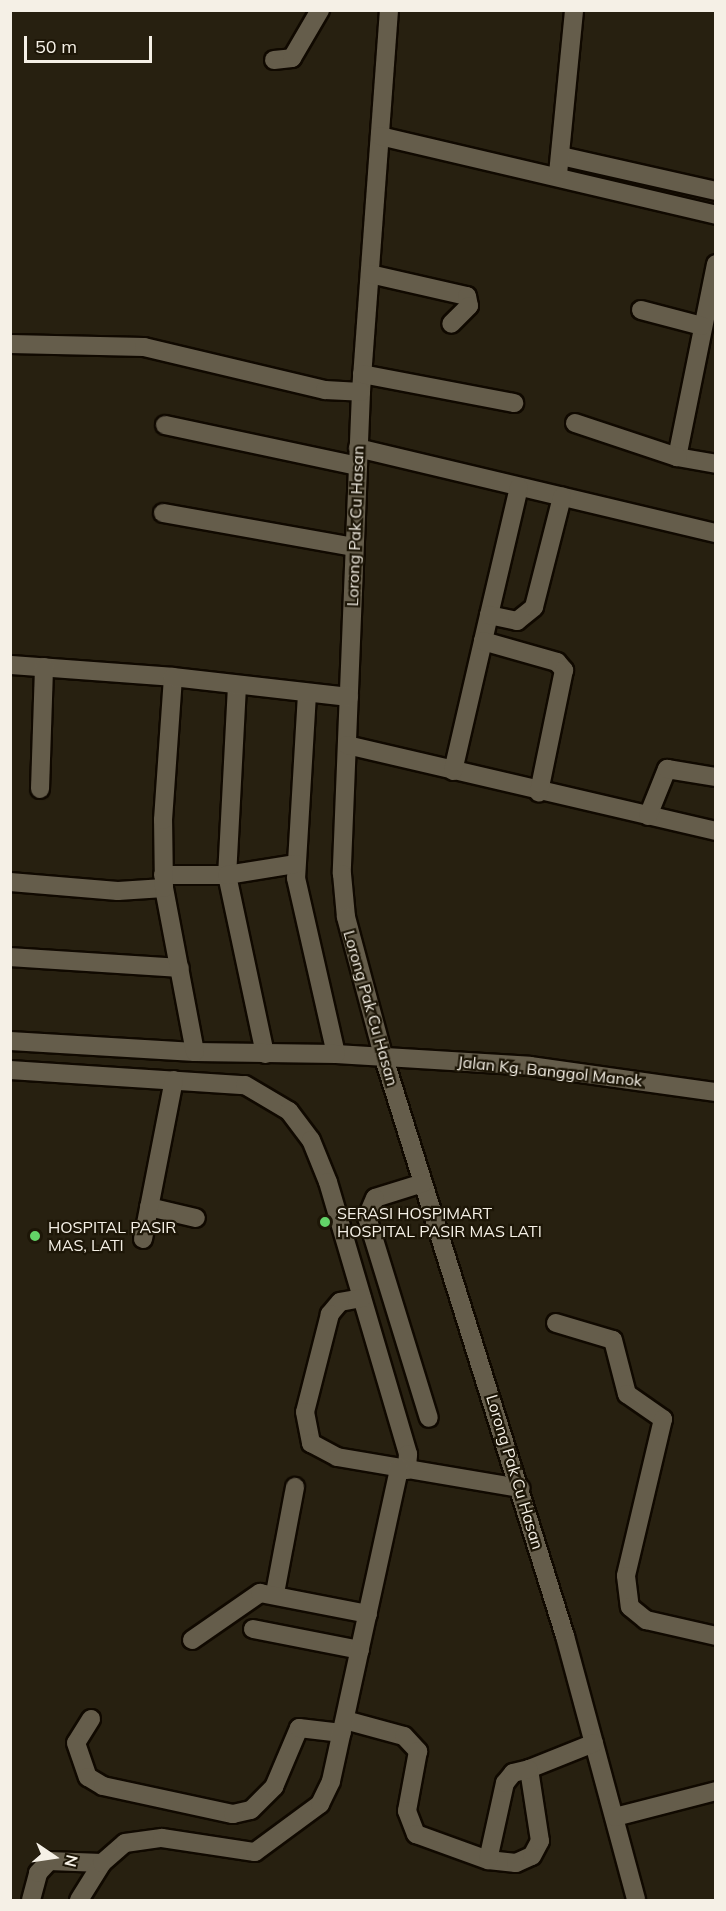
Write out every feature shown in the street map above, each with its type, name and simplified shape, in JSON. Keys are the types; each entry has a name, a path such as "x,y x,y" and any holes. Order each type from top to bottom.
{"street":[{"path":"274,60 292,58 320,10"},
{"name":"Lorong Pak Cu Hasan","path":"389,10 361,383 342,874 346,917 383,1055 520,1488 615,1817 636,1900"},
{"path":"558,174 574,10"},
{"path":"380,136 558,174 716,215"},
{"path":"561,156 697,189 716,191"},
{"path":"694,208 697,189"},
{"path":"677,456 716,264"},
{"path":"370,274 467,296 470,306 451,324"},
{"path":"641,310 702,326"},
{"path":"10,344 144,347 325,390 361,383 513,403"},
{"path":"575,423 677,456 716,464"},
{"path":"165,424 519,487 716,533"},
{"path":"453,771 519,487"},
{"path":"489,615 511,622 531,612 562,497"},
{"path":"162,513 354,546"},
{"path":"483,641 557,662 564,670 539,792"},
{"path":"10,665 173,677 307,694 350,697"},
{"path":"40,789 44,667"},
{"path":"173,677 163,881 195,1052"},
{"path":"237,686 227,874 265,1053"},
{"path":"307,694 296,864 299,899 336,1054"},
{"path":"346,745 539,792 716,831"},
{"path":"648,816 667,769 716,777"},
{"path":"10,882 118,891 163,881 296,864"},
{"path":"10,957 180,968"},
{"name":"Jalan Kg. Banggol Manok","path":"10,1041 195,1052 383,1055 530,1066 716,1092"},
{"path":"10,1070 174,1080 252,1088 275,1099 300,1124 328,1182 408,1454 368,1614 343,1727 320,1804 265,1847 229,1852 148,1838 125,1843 102,1863 79,1900"},
{"path":"143,1239 174,1080"},
{"path":"423,1183 375,1198 367,1217 429,1418"},
{"path":"149,1207 196,1218"},
{"path":"362,1298 340,1302 330,1314 305,1412 307,1434 324,1454 520,1488"},
{"path":"556,1323 613,1340 627,1394 663,1419 626,1576 630,1607 646,1620 716,1636"},
{"path":"274,1593 295,1487"},
{"path":"192,1640 251,1596 274,1593 368,1614"},
{"path":"254,1629 360,1650"},
{"path":"91,1719 76,1743 88,1777 103,1786 232,1814 251,1810 274,1787 299,1728 343,1727 404,1736 418,1750 407,1811 416,1834 488,1860 516,1863 537,1850 529,1769"},
{"path":"488,1860 505,1783 513,1773 529,1769 594,1743"},
{"path":"615,1817 716,1791"},
{"path":"33,1898 38,1873 49,1861 102,1863"}],"place":[{"name":"SERASI HOSPIMART HOSPITAL PASIR MAS LATI","path":"325,1222"},
{"name":"HOSPITAL PASIR MAS, LATI","path":"35,1236"}]}
